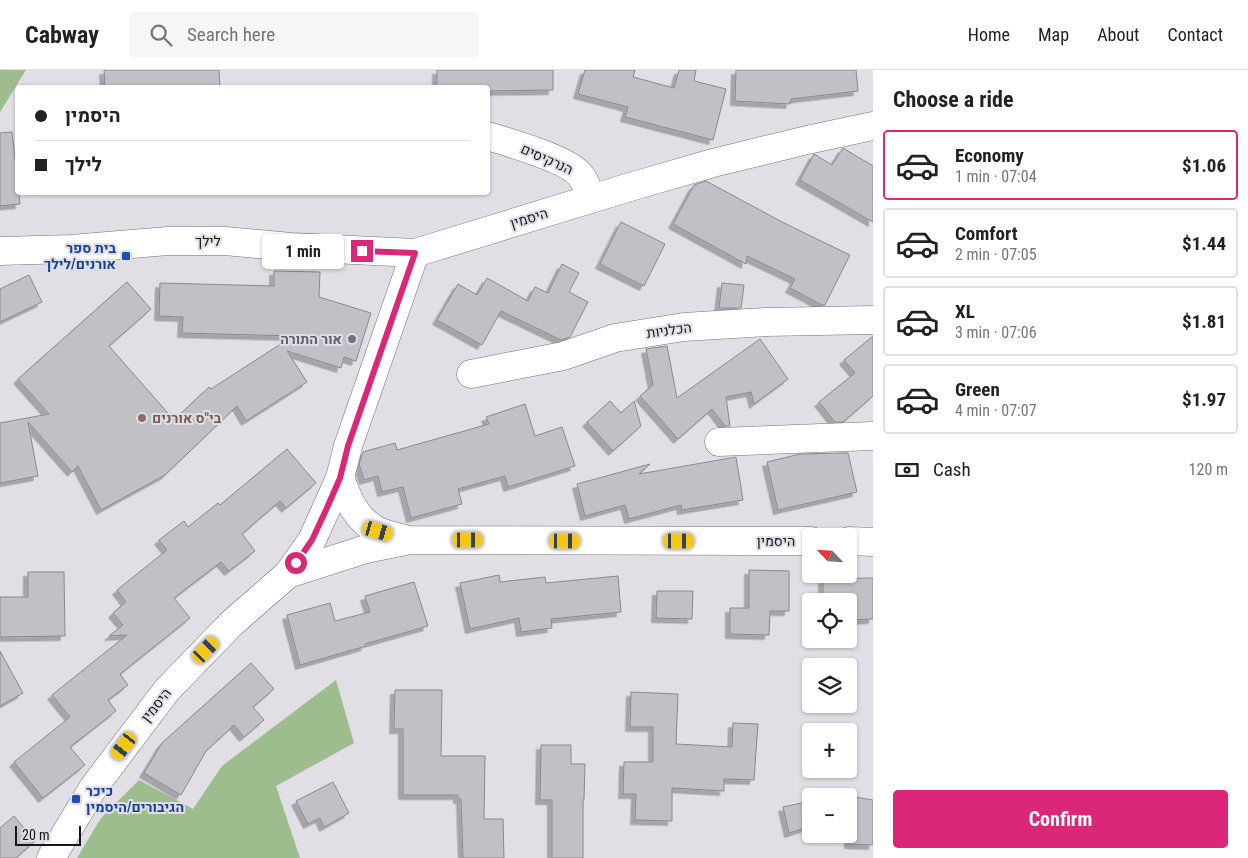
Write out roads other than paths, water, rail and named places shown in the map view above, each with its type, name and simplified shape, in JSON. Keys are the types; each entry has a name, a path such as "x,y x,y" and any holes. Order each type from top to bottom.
{"street":[{"name":"היסמין","path":"51,858 93,788 167,690 232,623 288,574 312,540 340,478 348,446 415,253 713,164 807,140 873,126"},
{"name":"הנרקיסים","path":"490,137 565,164 578,173 586,185 591,199"},
{"name":"לילך","path":"0,251 70,249 168,241 226,241 291,247 415,253"},
{"name":"הכלניות","path":"471,374 563,356 616,338 684,327 766,322 873,320"},
{"path":"719,442 873,436"},
{"name":"היסמין","path":"340,478 351,506 363,520 378,531 410,540"},
{"name":"היסמין","path":"288,574 366,549 410,540 802,541"},
{"path":"858,542 873,542"}],"place":[{"name":"בית ספר אורנים/לילך","path":"126,256"},
{"name":"אור התורה","path":"352,339"},
{"name":"בי\"ס אורנים","path":"142,418"},
{"name":"כיכר הגיבורים/היסמין","path":"76,799"}]}
